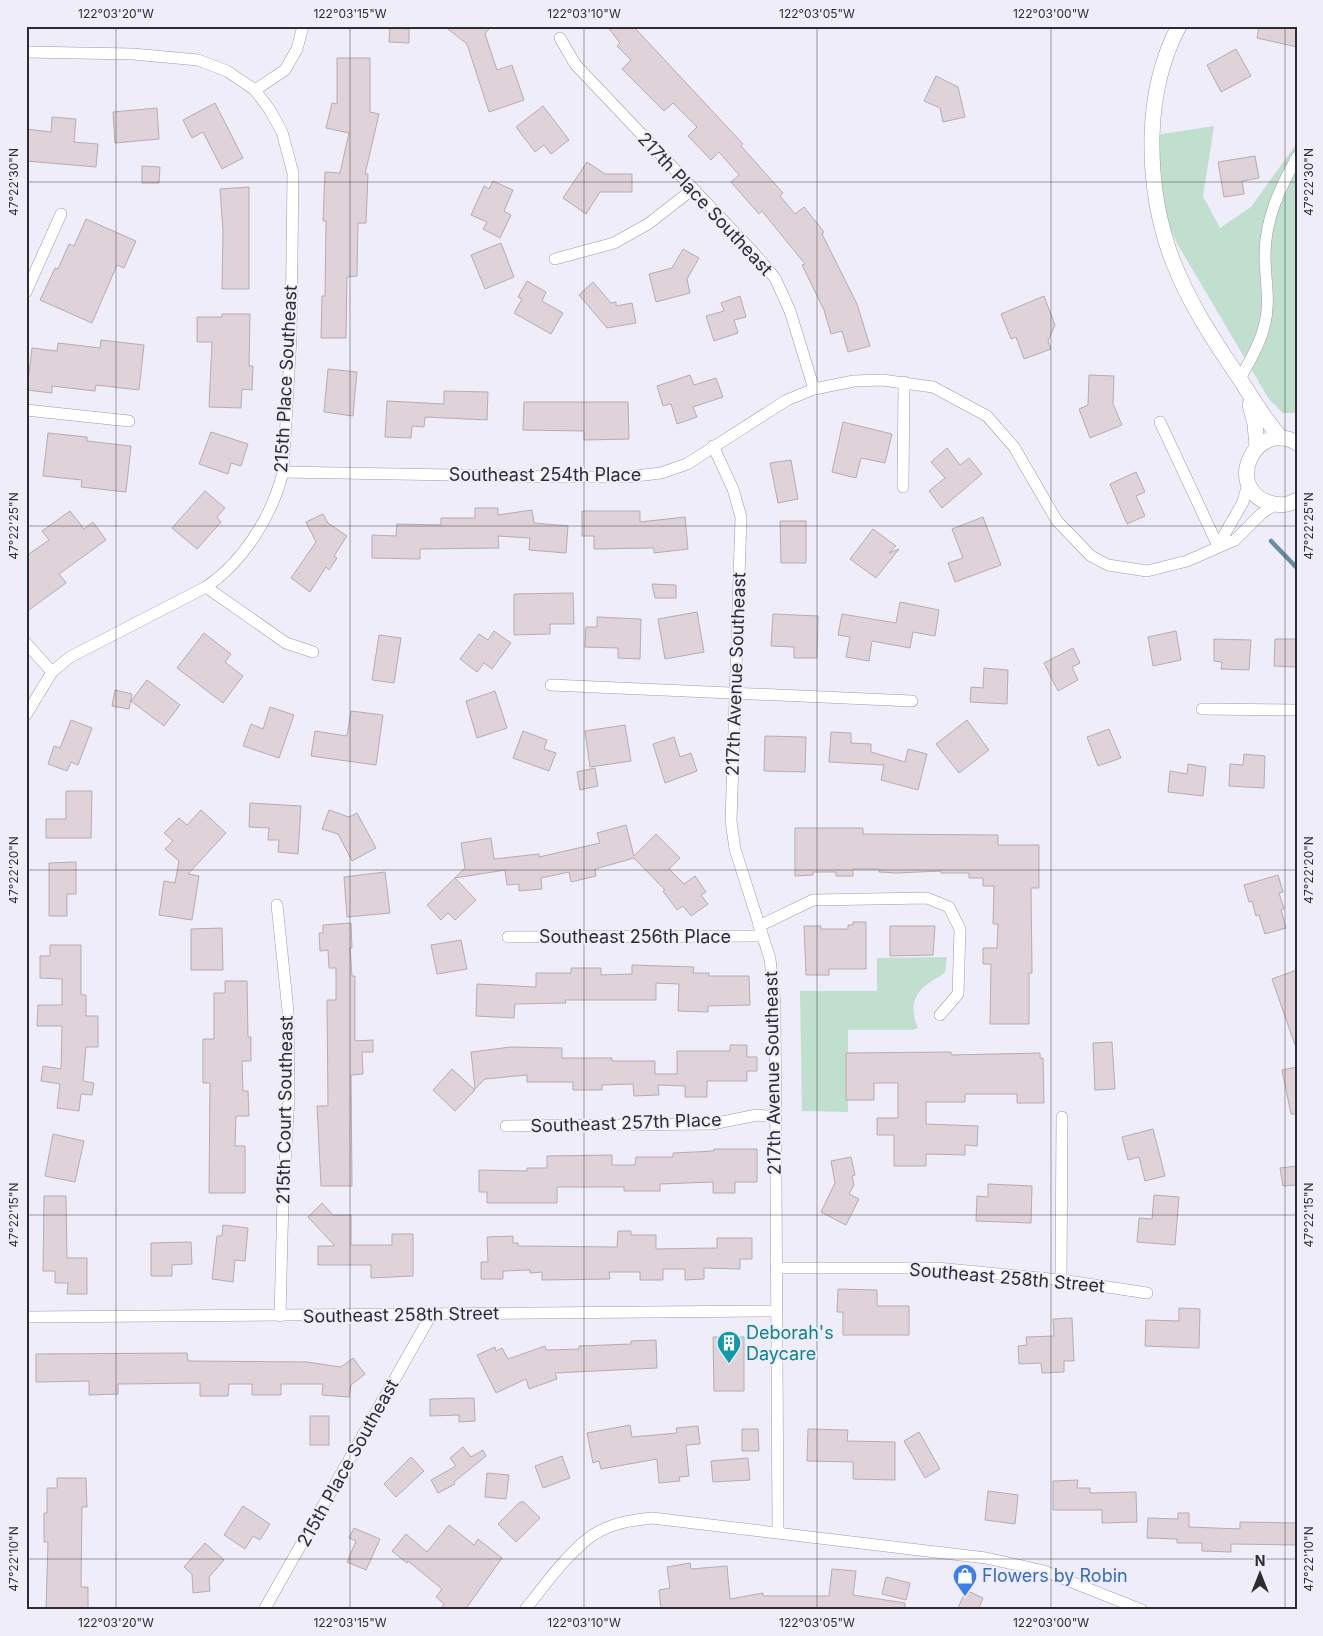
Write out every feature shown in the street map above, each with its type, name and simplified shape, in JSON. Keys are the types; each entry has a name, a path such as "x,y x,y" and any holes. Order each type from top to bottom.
{"street":[{"path":"255,90 285,70 297,49 303,26"},
{"path":"1179,26 1165,58 1153,112 1152,169 1157,213 1166,245 1189,298 1243,385 1281,438"},
{"name":"217th Place Southeast","path":"560,38 575,64 753,252 775,278 790,311 814,389"},
{"name":"215th Place Southeast","path":"26,52 190,58 227,71 255,90 270,110 282,132 293,173 291,338 283,472 278,493 268,514 240,556 223,575 206,587 87,646 52,672"},
{"path":"1257,447 1255,424 1243,385 1264,330 1269,304 1265,254 1268,225 1279,189 1297,157"},
{"path":"555,259 614,243 648,224 693,190"},
{"path":"26,292 61,214"},
{"name":"Southeast 254th Place","path":"283,472 627,477 661,473 686,464 787,400 814,389 854,381 904,382 933,387 987,416 1014,447 1057,521 1091,556 1108,565 1148,571 1187,561 1235,540 1261,514 1274,505"},
{"path":"903,486 904,382"},
{"path":"26,410 129,421"},
{"path":"1160,422 1218,546"},
{"path":"1218,546 1243,502 1248,483 1247,464 1257,447 1272,439 1281,438 1297,443"},
{"name":"217th Avenue Southeast","path":"713,446 734,489 740,517 734,693 732,830 735,849 770,959 774,1004 778,1532"},
{"path":"1248,483 1256,496 1274,505 1295,504"},
{"path":"206,587 286,643 313,652"},
{"path":"26,643 52,672 26,715"},
{"path":"551,686 912,701"},
{"path":"1202,710 1297,710"},
{"name":"Southeast 256th Place","path":"508,937 761,931 802,904 825,898 927,898 948,907 960,929 958,994 940,1015"},
{"name":"215th Court Southeast","path":"277,905 288,1010 289,1096 283,1198 280,1316"},
{"name":"Southeast 257th Place","path":"506,1126 712,1124 756,1115 776,1116"},
{"path":"1062,1117 1062,1280"},
{"name":"Southeast 258th Street","path":"776,1268 936,1268 1062,1280 1148,1293"},
{"name":"Southeast 258th Street","path":"26,1317 431,1315 776,1310"},
{"name":"215th Place Southeast","path":"264,1610 431,1315"},
{"path":"525,1610 581,1545 598,1532 627,1520 652,1518 929,1549 1012,1563 1070,1580 1142,1610"}],"green space":[{"path":"1214,126 1203,196 1220,228 1251,207 1297,143 1297,413 1283,413 1269,399 1178,245 1161,209 1150,136"},
{"path":"947,957 945,972 923,987 916,997 913,1009 918,1028 912,1030 848,1030 848,1112 802,1111 800,991 877,991 877,958"}],"building":[{"path":"444,26 491,26 485,34 497,70 512,65 524,100 489,112 467,44"},
{"path":"607,26 633,26 743,144 741,146 783,193 780,196 795,214 804,207 824,232 822,234 857,304 870,346 848,352 842,331 831,334 824,310 802,265 805,264 762,211 759,214 731,182 739,175 719,152 711,160 688,136 697,127 673,103 664,111 622,69 631,60 617,46 620,43"},
{"path":"1259,26 1297,26 1297,47 1257,38"},
{"path":"390,28 409,29 409,43 389,42"},
{"path":"1236,49 1251,76 1221,92 1207,65"},
{"path":"337,58 370,58 370,112 379,114 365,174 368,174 366,223 358,223 357,276 347,277 346,338 321,338 322,296 325,296 326,221 323,221 325,172 340,173 349,133 326,128 332,103 337,104"},
{"path":"936,76 958,87 965,117 943,122 940,108 924,101"},
{"path":"215,103 243,158 222,169 203,132 192,138 183,120"},
{"path":"543,106 569,140 551,154 544,145 535,152 516,127"},
{"path":"157,108 159,139 115,143 113,112"},
{"path":"52,117 76,119 74,142 98,144 96,167 26,161 26,129 51,132"},
{"path":"1255,156 1259,178 1242,181 1244,194 1224,197 1218,162"},
{"path":"587,162 605,174 632,174 632,192 600,192 586,214 563,198"},
{"path":"142,166 160,167 159,183 142,183"},
{"path":"493,181 513,190 504,211 511,215 500,238 483,229 487,222 471,215 484,186 489,189"},
{"path":"249,187 249,289 222,289 223,231 220,189"},
{"path":"86,219 136,241 124,268 117,265 92,323 40,300 55,268 58,269 69,244 74,246"},
{"path":"501,243 514,277 485,289 471,255"},
{"path":"683,249 699,258 687,279 690,293 656,302 649,274 672,268"},
{"path":"527,281 546,292 542,301 563,313 551,334 514,313 522,299 518,297"},
{"path":"593,282 611,303 616,302 616,306 632,303 636,323 607,328 579,295"},
{"path":"740,296 746,317 734,320 738,333 714,341 706,316 724,311 721,303"},
{"path":"1044,296 1055,325 1048,341 1051,349 1024,359 1016,337 1011,339 1001,314"},
{"path":"222,314 250,314 249,366 253,366 252,390 242,389 241,408 209,407 212,342 197,342 197,317 222,317"},
{"path":"101,340 144,345 139,390 96,385 95,391 52,386 52,393 27,390 32,348 57,351 58,343 100,348"},
{"path":"328,369 357,372 353,416 324,412"},
{"path":"690,375 694,385 716,378 723,397 693,407 697,417 677,424 671,404 663,406 657,386"},
{"path":"1089,375 1114,376 1113,404 1122,425 1090,438 1079,409 1088,405"},
{"path":"444,391 488,392 487,420 425,417 424,427 412,426 411,438 385,437 387,401 444,404"},
{"path":"524,402 628,402 629,439 584,440 584,431 523,430"},
{"path":"843,422 892,434 885,463 861,458 856,478 832,472"},
{"path":"211,432 248,444 241,466 231,463 228,474 199,464"},
{"path":"48,433 87,437 87,441 131,446 126,492 81,487 82,480 43,476"},
{"path":"947,448 960,465 969,458 982,474 942,508 929,491 945,478 931,462"},
{"path":"791,460 798,499 778,503 770,463"},
{"path":"1136,472 1145,492 1136,496 1145,516 1127,524 1110,484"},
{"path":"205,491 225,508 217,517 221,522 197,549 172,528"},
{"path":"475,508 498,508 498,515 532,510 534,523 568,526 566,553 529,550 530,538 498,536 499,548 420,549 420,559 372,558 372,535 396,536 397,524 441,525 441,518 475,518"},
{"path":"70,511 84,529 93,522 106,540 59,574 66,583 26,612 26,556 49,540 42,531"},
{"path":"582,511 640,511 640,522 685,517 688,549 654,553 654,548 594,549 594,536 582,536"},
{"path":"323,514 328,523 347,536 334,556 337,558 329,570 326,567 310,592 291,578 316,542 306,522"},
{"path":"983,517 1001,565 955,582 948,563 963,558 952,529"},
{"path":"780,521 806,521 806,563 781,563"},
{"path":"873,529 896,546 889,553 899,549 876,578 850,559"},
{"path":"652,584 676,585 676,598 655,598"},
{"path":"573,593 574,624 550,624 550,634 514,635 514,594"},
{"path":"900,602 939,610 935,636 913,632 910,648 872,641 869,661 846,657 850,637 838,635 842,614 896,623"},
{"path":"697,612 704,652 665,659 658,619"},
{"path":"773,614 818,616 817,658 794,658 794,647 771,646"},
{"path":"597,617 641,619 640,659 618,658 618,648 585,647 586,627 597,627"},
{"path":"494,631 511,643 492,669 484,663 477,672 460,659 479,634 488,640"},
{"path":"1176,631 1181,660 1153,666 1148,637"},
{"path":"204,633 231,654 225,662 243,676 223,703 177,668"},
{"path":"379,635 401,638 394,683 372,680"},
{"path":"1214,639 1251,640 1249,670 1221,669 1222,662 1214,661"},
{"path":"1275,639 1297,639 1297,667 1274,666"},
{"path":"1073,648 1080,663 1072,667 1078,680 1058,691 1044,663"},
{"path":"984,668 1008,670 1007,704 970,702 971,687 983,688"},
{"path":"147,680 180,705 164,726 131,701"},
{"path":"115,690 132,694 129,709 112,706"},
{"path":"495,691 507,728 477,738 466,701"},
{"path":"270,707 294,715 279,758 243,746 251,724 263,729"},
{"path":"351,711 383,715 376,765 311,756 315,731 347,736"},
{"path":"71,720 92,728 78,765 71,762 67,771 48,764 54,746 60,748"},
{"path":"967,720 989,750 959,773 936,744"},
{"path":"625,725 631,761 590,767 585,731"},
{"path":"1109,729 1121,758 1098,766 1087,737"},
{"path":"523,731 547,740 544,749 556,753 549,771 513,758"},
{"path":"831,732 851,733 851,743 871,744 871,752 905,762 908,749 927,754 918,790 881,780 884,765 829,762"},
{"path":"765,736 806,737 805,772 764,771"},
{"path":"674,737 680,757 691,753 697,771 665,783 653,744"},
{"path":"1244,754 1265,756 1264,788 1229,786 1230,764 1243,765"},
{"path":"1188,764 1206,767 1203,796 1168,792 1170,771 1187,774"},
{"path":"595,768 598,786 580,790 577,772"},
{"path":"66,791 92,791 91,838 46,838 46,819 66,819"},
{"path":"250,803 301,806 298,854 278,852 279,840 268,840 269,828 249,827"},
{"path":"201,810 226,833 188,874 199,876 192,920 159,915 164,881 175,883 179,861 165,849 173,841 164,833 179,818 187,825"},
{"path":"329,810 349,817 357,813 376,848 352,861 338,834 322,829"},
{"path":"626,825 634,856 656,834 680,858 669,869 684,884 695,876 706,892 701,895 708,904 691,916 683,906 677,910 663,891 665,890 634,858 595,869 596,876 571,882 569,872 541,878 542,889 519,891 519,884 507,885 505,870 455,878 476,900 455,920 448,913 441,920 427,905 465,868 461,843 491,838 494,859 539,854 539,857 600,843 597,833"},
{"path":"795,828 863,828 863,834 998,835 998,845 1039,845 1039,888 1031,888 1032,973 1029,973 1029,1024 990,1024 991,964 983,964 983,948 997,948 998,924 993,924 994,886 983,886 983,878 969,878 969,873 941,873 941,871 897,873 879,872 879,869 853,869 853,876 836,876 836,872 813,872 813,875 795,876"},
{"path":"76,862 76,894 67,894 67,916 49,916 49,863"},
{"path":"385,872 390,913 347,917 344,877"},
{"path":"1278,875 1283,892 1279,893 1284,909 1281,910 1286,928 1265,934 1259,915 1256,916 1252,901 1249,902 1244,885"},
{"path":"853,922 866,922 866,969 829,969 829,975 806,975 804,926 821,926 821,929 848,929 848,925 853,925"},
{"path":"351,923 352,976 355,976 355,1041 373,1040 373,1052 362,1052 363,1074 351,1075 352,1186 321,1186 317,1106 328,1106 327,1000 336,1000 336,968 329,968 328,950 320,951 319,933 323,933 323,925"},
{"path":"890,926 935,926 933,955 890,956"},
{"path":"222,928 223,970 191,970 191,929"},
{"path":"461,940 467,969 437,974 431,945"},
{"path":"50,945 81,945 81,995 86,995 86,1016 98,1016 98,1047 86,1047 83,1081 94,1083 92,1095 81,1094 79,1111 57,1108 60,1084 41,1081 43,1066 61,1069 62,1026 37,1026 38,1005 62,1005 62,979 40,978 40,956 50,956"},
{"path":"632,965 694,967 693,973 709,973 709,976 749,976 750,1005 708,1006 708,1012 678,1011 679,984 656,983 656,1000 565,1000 566,1003 515,1004 514,1018 476,1016 477,984 536,987 536,973 571,973 571,968 601,968 601,975 632,974"},
{"path":"1297,970 1297,1045 1295,1045 1272,979"},
{"path":"225,981 247,981 248,1037 251,1037 251,1061 242,1061 243,1091 248,1091 249,1116 236,1116 235,1146 245,1146 245,1193 209,1193 210,1083 203,1083 203,1039 214,1039 214,993 225,993"},
{"path":"1112,1042 1115,1089 1095,1090 1093,1043"},
{"path":"730,1045 747,1045 747,1057 757,1057 757,1071 747,1071 747,1081 707,1081 707,1097 685,1097 685,1086 658,1085 659,1095 634,1096 633,1084 602,1085 602,1090 573,1090 573,1082 527,1082 527,1075 485,1079 475,1089 471,1052 511,1047 562,1048 562,1058 612,1058 612,1061 655,1061 655,1074 677,1074 677,1051 730,1051"},
{"path":"951,1052 951,1055 1040,1053 1040,1058 1043,1058 1044,1103 1017,1103 1017,1094 965,1094 965,1102 926,1102 926,1124 978,1126 977,1146 965,1145 965,1155 926,1154 926,1166 894,1166 894,1135 877,1135 877,1118 898,1118 898,1083 874,1083 874,1100 846,1100 846,1053"},
{"path":"1297,1067 1297,1114 1291,1114 1282,1070"},
{"path":"452,1069 475,1090 455,1111 433,1090"},
{"path":"1153,1129 1165,1176 1145,1181 1139,1157 1128,1160 1122,1137"},
{"path":"53,1134 84,1141 75,1182 45,1176"},
{"path":"714,1149 757,1149 757,1182 735,1182 735,1193 713,1193 713,1182 660,1184 660,1191 624,1191 624,1187 557,1187 557,1203 487,1203 487,1192 479,1192 479,1170 527,1171 527,1168 547,1168 547,1156 612,1155 612,1165 635,1165 636,1157 673,1157 673,1153 714,1151"},
{"path":"851,1157 855,1175 852,1176 854,1185 849,1194 859,1199 846,1225 821,1212 835,1183 831,1161"},
{"path":"1297,1166 1297,1185 1283,1186 1280,1168"},
{"path":"988,1184 1032,1186 1031,1223 976,1221 977,1196 988,1197"},
{"path":"1154,1195 1179,1197 1175,1245 1137,1242 1139,1218 1152,1219"},
{"path":"44,1196 66,1196 67,1258 87,1258 87,1294 67,1294 68,1283 55,1283 55,1271 43,1271"},
{"path":"322,1203 333,1215 351,1215 351,1245 392,1245 392,1234 413,1234 413,1276 371,1278 371,1265 318,1265 318,1246 335,1246 308,1217"},
{"path":"223,1225 248,1228 245,1261 235,1260 233,1282 212,1279 217,1236 222,1236"},
{"path":"618,1231 631,1231 631,1235 656,1235 656,1249 717,1248 717,1238 752,1238 752,1259 740,1259 740,1269 704,1268 704,1279 685,1280 685,1269 663,1269 663,1280 640,1280 640,1272 609,1272 610,1279 542,1280 542,1272 530,1273 530,1270 503,1271 503,1279 481,1279 481,1262 488,1262 487,1237 513,1236 513,1243 518,1243 518,1246 617,1247"},
{"path":"191,1242 192,1264 172,1265 172,1276 151,1276 151,1243"},
{"path":"838,1289 877,1290 877,1306 909,1306 909,1335 843,1335 843,1312 837,1312"},
{"path":"1179,1308 1200,1309 1199,1348 1145,1346 1146,1320 1179,1321"},
{"path":"1072,1318 1074,1361 1064,1361 1064,1372 1042,1373 1041,1363 1019,1364 1018,1346 1027,1345 1026,1337 1054,1336 1053,1319"},
{"name":"Deborah's Daycare","path":"713,1337 744,1337 744,1391 714,1391"},
{"path":"656,1340 657,1368 555,1373 557,1379 529,1389 526,1379 496,1393 477,1355 495,1347 496,1351 502,1348 508,1359 545,1346 546,1350 579,1349 579,1346 631,1344 631,1341"},
{"path":"187,1353 188,1361 307,1362 341,1367 353,1358 365,1374 351,1385 349,1397 322,1395 323,1384 281,1384 281,1395 252,1395 252,1384 229,1384 228,1396 200,1396 200,1383 118,1384 118,1394 89,1395 89,1381 36,1382 36,1354"},
{"path":"474,1398 475,1421 459,1422 459,1415 430,1416 430,1399"},
{"path":"310,1416 329,1416 329,1445 310,1445"},
{"path":"630,1425 632,1437 677,1433 676,1428 698,1426 700,1444 686,1445 689,1476 679,1477 680,1481 659,1483 657,1459 601,1469 599,1461 593,1463 587,1433"},
{"path":"742,1429 758,1429 759,1451 742,1451"},
{"path":"808,1429 848,1430 847,1441 895,1442 895,1480 853,1479 853,1462 807,1461"},
{"path":"919,1432 940,1469 925,1478 904,1441"},
{"path":"463,1447 471,1457 483,1450 486,1456 454,1482 455,1484 438,1493 431,1480 456,1466 450,1458"},
{"path":"562,1456 570,1478 543,1488 535,1466"},
{"path":"411,1457 424,1471 396,1497 384,1484"},
{"path":"748,1458 750,1480 713,1482 711,1461"},
{"path":"487,1473 509,1475 506,1499 485,1497"},
{"path":"57,1478 86,1478 87,1507 82,1507 81,1587 88,1587 88,1610 46,1610 48,1542 44,1542 44,1513 47,1513 47,1488 57,1488"},
{"path":"1078,1480 1077,1488 1090,1488 1090,1493 1136,1492 1137,1522 1102,1523 1102,1510 1053,1510 1053,1481"},
{"path":"988,1491 1018,1495 1015,1524 985,1520"},
{"path":"520,1502 524,1502 540,1518 516,1542 498,1524"},
{"path":"243,1506 270,1524 260,1540 253,1536 245,1549 224,1535"},
{"path":"1178,1513 1189,1513 1189,1527 1240,1529 1240,1522 1297,1523 1297,1545 1231,1544 1231,1552 1202,1551 1202,1543 1177,1543 1177,1539 1147,1538 1148,1518 1178,1519"},
{"path":"449,1525 474,1545 478,1539 502,1558 465,1610 439,1610 444,1604 436,1597 442,1589 408,1561 407,1563 392,1551 406,1534 427,1552"},
{"path":"354,1528 380,1539 366,1570 347,1562 356,1541 349,1538"},
{"path":"205,1543 224,1560 209,1577 210,1591 193,1593 192,1574 184,1567"},
{"path":"690,1563 691,1569 727,1566 730,1599 763,1593 763,1596 829,1596 832,1569 856,1571 853,1595 905,1603 905,1610 661,1610 659,1590 670,1588 667,1567"},
{"path":"886,1577 910,1583 906,1600 882,1594"},
{"path":"966,1590 983,1598 978,1610 957,1610"}],"waterway":[{"path":"1271,541 1297,568"}],"place":[{"name":"Deborah's Daycare","path":"729,1364"},
{"name":"Flowers by Robin","path":"965,1597"}]}
